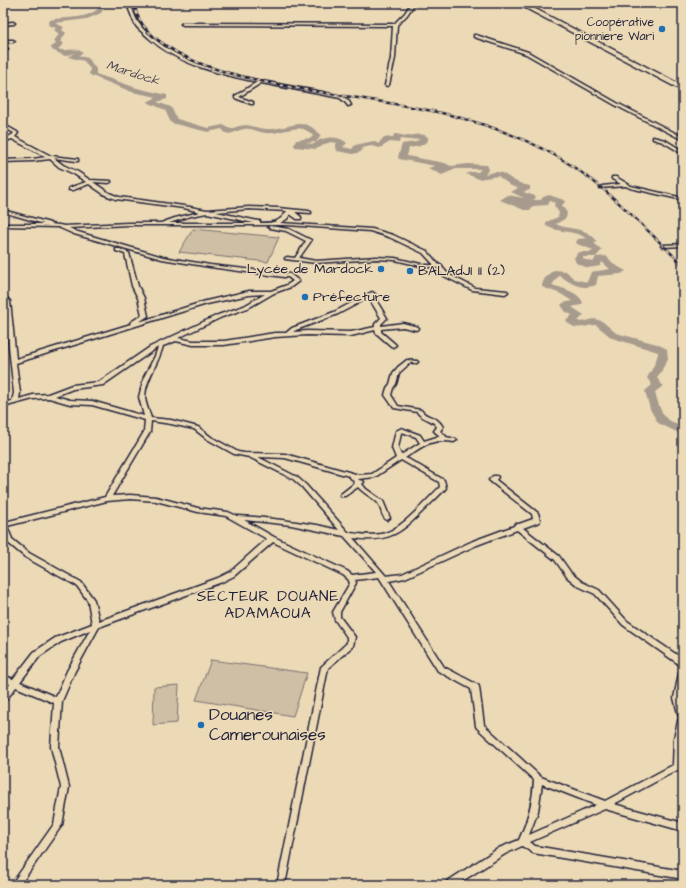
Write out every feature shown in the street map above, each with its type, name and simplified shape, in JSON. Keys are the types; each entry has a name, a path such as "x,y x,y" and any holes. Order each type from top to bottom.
{"highway":[{"path":"519,3 683,89"}],"street":[{"path":"129,3 138,27 156,43 177,56 205,67 260,82 341,97 348,101 349,105"},
{"path":"387,85 393,58 395,25 406,14 413,3"},
{"path":"3,24 13,23"},
{"path":"183,24 395,25"},
{"path":"475,36 528,54 622,107 683,139"},
{"path":"3,41 13,41"},
{"path":"252,103 236,97 260,82"},
{"path":"3,125 16,132 12,138 3,141"},
{"path":"12,138 50,157 107,194 118,198 209,211 287,230 310,240 296,259"},
{"path":"654,138 664,141 683,153"},
{"path":"676,149 683,147"},
{"path":"3,161 33,160 50,157 76,160"},
{"path":"614,178 622,181 626,185"},
{"path":"71,189 98,181 109,182"},
{"path":"602,187 626,185 683,199"},
{"path":"160,224 184,216 228,209 309,212"},
{"path":"3,218 3,211 59,226 73,228 121,224 272,224 333,227 378,232 425,252 440,266 446,275 474,289 505,292"},
{"path":"290,211 299,218"},
{"path":"272,224 285,218 290,211"},
{"path":"3,226 59,226 127,253 135,286 141,298 145,316 115,331"},
{"path":"3,405 49,396 72,387 101,384 152,348 220,316 246,307 272,292 289,286 296,281 290,276 222,268 162,258 76,234"},
{"path":"663,246 683,245"},
{"path":"287,258 316,262 376,258 440,266"},
{"path":"13,362 206,303 249,293 272,292"},
{"path":"288,334 294,329 336,313 372,294 373,300 384,318 378,324 380,335 393,345"},
{"path":"3,297 7,301 17,393 15,402"},
{"path":"107,499 113,485 123,474 148,426 148,419 142,397 147,377 158,356 161,345 175,339 193,343 224,343 288,334 351,334 378,328 403,325 416,328"},
{"path":"415,362 410,361 396,372 388,395 396,407 419,411 422,416 433,418 439,423 440,427 437,431 443,436 442,438"},
{"path":"49,396 70,402 102,405 148,419 171,422 196,428 209,438 236,453 251,456 285,456 352,476 368,478"},
{"path":"399,458 395,448 398,432 407,431 421,438 423,442"},
{"path":"343,495 354,488 358,483 383,470 423,442 442,438 454,440"},
{"path":"251,456 295,478 304,486 383,576 441,669 475,687 480,726 538,779 605,805 683,828"},
{"path":"238,518 254,518 380,538 409,521 443,488 442,481 406,460 399,458"},
{"path":"352,476 358,483 381,502 387,518"},
{"path":"15,885 58,825 65,787 55,747 58,701 71,670 96,624 91,600 79,584 6,542 3,525 107,499 130,497 156,500 198,510 228,514 238,518 272,539 345,573 352,578 403,576 433,561 517,526 533,523 536,520 537,517 535,513 492,480 495,477"},
{"path":"517,526 557,558 569,575 580,584 597,592 606,604 625,623 683,663"},
{"path":"3,698 37,654 58,640 96,624 220,580 232,574 272,539"},
{"path":"281,885 325,667 350,644 351,637 337,618 336,612 353,583 352,578"},
{"path":"449,885 502,851 605,805 680,764 678,738 683,717 678,698 683,673"},
{"path":"3,678 58,701"},
{"path":"522,842 532,821 537,802 538,779"},
{"path":"522,842 533,849 683,875"}],"shaded area":[{"path":"193,229 279,237 268,262 179,252"},
{"path":"211,660 307,673 293,716 196,700"},
{"path":"179,685 177,723 153,725 154,687"}],"waterway":[{"name":"Mardock","path":"77,3 80,5 93,3"},
{"name":"Mardock","path":"115,3 104,5 99,12 85,18 52,21 51,25 61,27 57,30 63,33 57,41 61,44 54,47 55,50 65,54 76,51 80,53 71,57 86,59 93,69 92,74 135,90 164,97 151,102 168,109 174,121 208,130 223,127 230,132 245,127 266,131 273,131 294,126 306,127 312,130 317,136 313,140 299,142 298,145 316,147 322,141 336,140 343,143 339,146 340,149 353,152 358,150 358,147 374,143 375,146 380,146 386,142 387,139 396,141 397,136 409,138 416,136 423,137 425,139 417,144 405,146 406,149 402,157 447,166 442,168 432,168 442,173 456,167 484,167 485,169 480,174 470,174 479,177 498,174 514,184 527,188 515,192 532,198 523,201 508,198 504,200 513,201 527,208 530,203 545,203 546,199 549,198 561,202 558,205 563,213 562,218 549,224 560,229 578,231 589,236 593,241 580,242 594,246 598,250 593,255 581,254 578,258 579,261 588,265 597,264 599,259 603,258 609,262 612,267 621,271 594,274 593,283 588,285 571,281 563,273 557,272 551,277 551,280 547,283 547,287 564,292 578,301 578,303 566,305 569,310 579,315 571,321 581,326 596,322 601,324 613,335 654,346 663,351 663,359 656,368 656,373 652,378 658,386 650,391 655,409 662,421 683,432"}],"railway":[{"path":"135,3 138,15 144,27 154,37 194,61 219,70 247,78 305,90 450,115 522,139 565,161 601,187 683,265"}],"place":[{"name":"Coopérative pionniere Wari","path":"662,29"},
{"name":"Lycée de Mardock","path":"381,269"},
{"name":"BALAdJI II (2)","path":"410,271"},
{"name":"Préfecture","path":"305,297"},
{"name":"Douanes Camerounaises","path":"201,725"}],"district":[{"name":"SECTEUR DOUANE ADAMAOUA","path":"268,604"}]}
